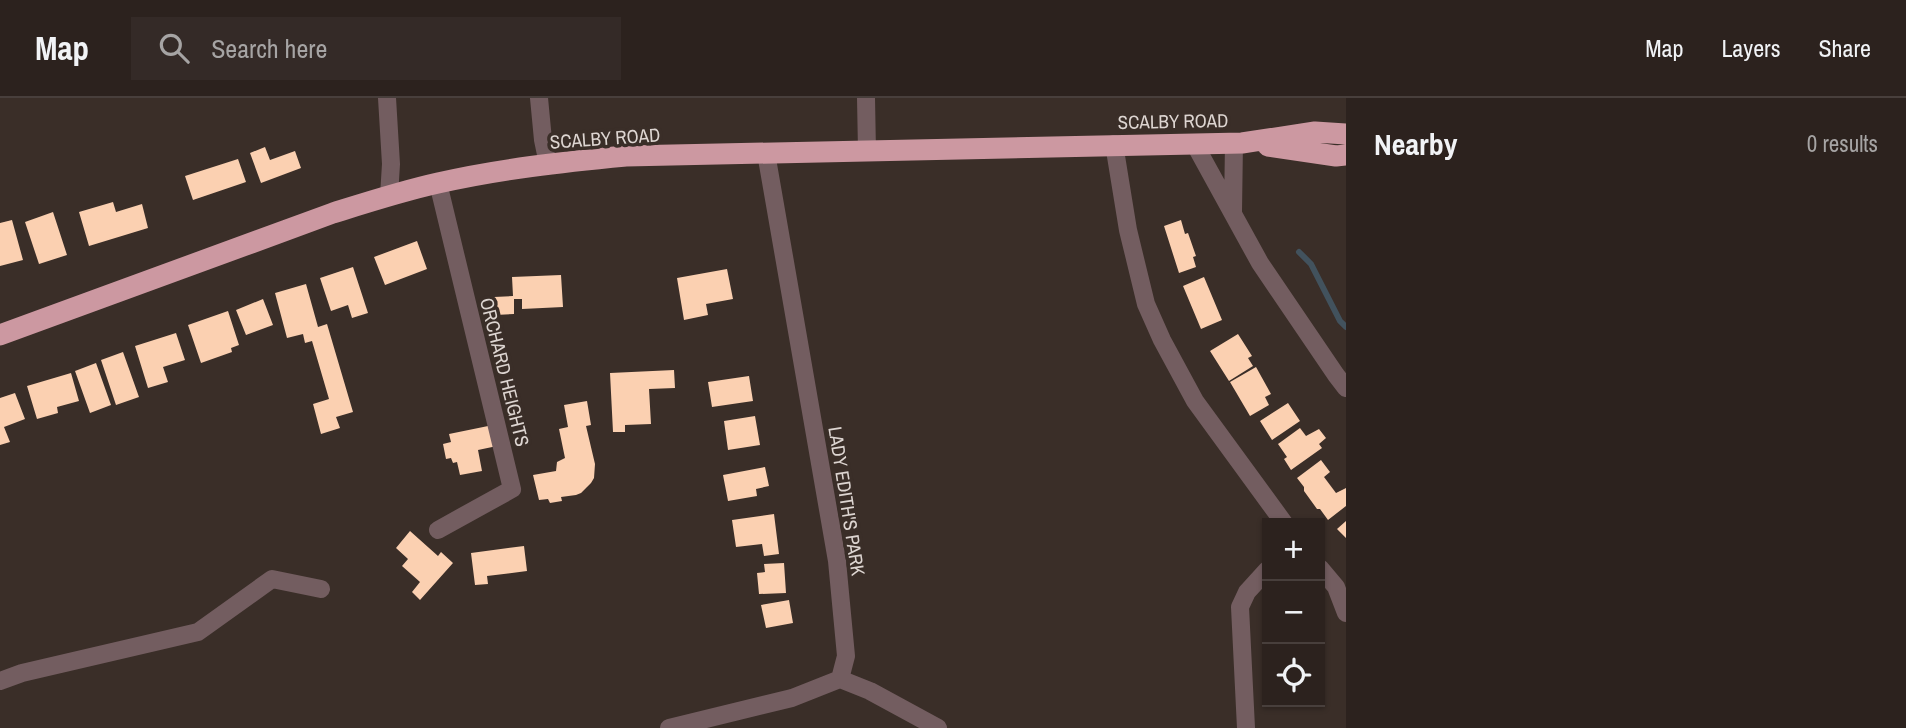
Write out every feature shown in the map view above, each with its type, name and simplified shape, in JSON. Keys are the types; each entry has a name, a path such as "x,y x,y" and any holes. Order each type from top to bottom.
{"highway":[{"name":"SCALBY ROAD","path":"0,335 333,213 438,183 499,171 626,156 1238,143 1315,132 1346,134"},
{"name":"SCALBY ROAD","path":"1238,143 1346,155"}],"street":[{"path":"387,98 391,164 389,196"},
{"path":"539,98 548,164"},
{"path":"866,98 866,151"},
{"path":"1233,215 1238,143"},
{"path":"1114,144 1128,230 1146,304 1162,340 1195,401 1280,518"},
{"path":"1194,144 1261,263 1346,388"},
{"name":"LADY EDITH'S PARK","path":"766,153 837,561 846,656 840,679"},
{"name":"ORCHARD HEIGHTS","path":"438,183 512,489 438,530"},
{"path":"1325,574 1336,587 1346,613"},
{"path":"1246,728 1240,607 1247,592 1262,576"},
{"path":"0,681 22,673 198,632 272,579 321,589"},
{"path":"669,728 792,698 840,679 870,691 938,728"}],"building":[{"path":"265,147 270,160 295,151 301,168 261,183 250,153"},
{"path":"238,159 246,182 193,200 185,176"},
{"path":"113,202 116,212 142,204 148,228 89,246 79,212"},
{"path":"53,212 67,255 39,264 25,222"},
{"path":"12,220 23,260 0,266 0,223"},
{"path":"1181,220 1196,256 1193,257 1196,267 1179,273 1164,226"},
{"path":"417,241 427,269 385,285 374,257"},
{"path":"353,267 368,313 352,318 348,305 331,311 320,278"},
{"path":"727,269 733,299 706,304 708,315 684,320 677,278"},
{"path":"561,275 563,307 522,309 522,299 514,299 514,314 495,315 494,297 513,296 512,277"},
{"path":"1204,277 1222,320 1201,329 1183,286"},
{"path":"306,284 318,327 327,324 353,412 336,417 340,428 321,434 313,404 329,399 312,341 305,343 303,334 287,338 275,293"},
{"path":"263,299 273,325 246,335 236,310"},
{"path":"228,311 239,345 231,348 232,352 201,363 188,325"},
{"path":"176,333 185,360 163,367 168,382 148,388 135,346"},
{"path":"1238,334 1252,356 1248,358 1253,366 1229,381 1210,351"},
{"path":"123,352 139,397 116,405 101,360"},
{"path":"96,363 111,405 90,413 75,371"},
{"path":"1256,367 1271,394 1265,397 1269,405 1250,416 1230,382"},
{"path":"674,370 675,388 649,389 651,424 625,425 625,432 613,432 610,373"},
{"path":"71,373 79,401 57,407 58,413 37,419 27,386"},
{"path":"749,376 753,401 712,407 708,382"},
{"path":"15,393 25,419 4,427 10,442 0,445 0,398"},
{"path":"587,401 591,425 586,426 595,464 594,478 581,493 561,497 562,501 550,503 548,499 539,500 533,475 556,471 557,462 565,458 559,429 568,427 564,405"},
{"path":"1288,403 1300,421 1272,440 1260,421"},
{"path":"755,416 760,445 728,450 724,421"},
{"path":"493,425 497,446 478,450 482,471 460,475 457,462 453,463 451,458 446,459 443,444 451,442 449,434"},
{"path":"1300,428 1306,436 1319,429 1326,438 1319,444 1322,448 1291,470 1284,459 1287,457 1278,444"},
{"path":"1321,460 1330,472 1324,477 1336,493 1346,488 1346,506 1328,520 1320,509 1317,509 1297,478"},
{"path":"765,467 769,486 756,489 757,496 728,501 723,475"},
{"path":"774,514 779,554 764,556 762,544 736,547 732,520"},
{"path":"1346,521 1346,538 1337,529"},
{"path":"410,531 438,556 441,552 453,563 420,600 412,592 420,582 402,566 408,559 396,548"},
{"path":"524,546 527,571 487,576 488,584 475,585 471,553"},
{"path":"784,563 786,593 759,594 757,573 765,572 764,564"},
{"path":"789,600 793,623 766,628 761,605"}],"waterway":[{"path":"1299,252 1311,264 1340,321 1346,327"}]}
